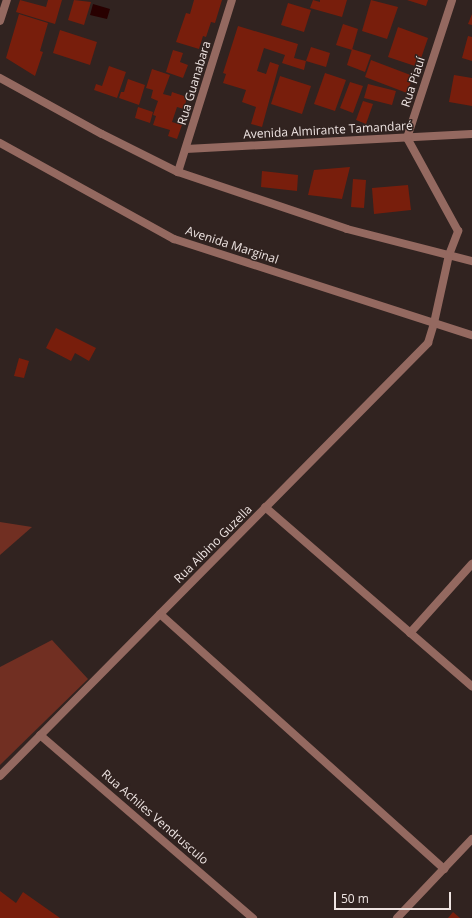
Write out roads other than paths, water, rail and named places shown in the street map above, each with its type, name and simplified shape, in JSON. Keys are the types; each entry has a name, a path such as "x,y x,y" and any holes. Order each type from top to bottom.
{"street":[{"path":"0,21 7,0"},
{"name":"Rua Guanabara","path":"178,172 232,0"},
{"name":"Rua Piauí","path":"407,138 452,0"},
{"path":"0,78 102,134 178,172 347,229 472,260"},
{"name":"Avenida Almirante Tamandaré","path":"186,149 472,134"},
{"path":"407,138 458,231 450,255"},
{"name":"Avenida Marginal","path":"0,143 174,239 472,335"},
{"name":"Rua Albino Guzella","path":"0,776 428,343 450,255"},
{"path":"265,507 472,686"},
{"path":"410,633 472,564"},
{"path":"160,614 444,869"},
{"name":"Rua Achiles Vendrusculo","path":"40,735 253,918"},
{"path":"397,918 472,838"}]}
